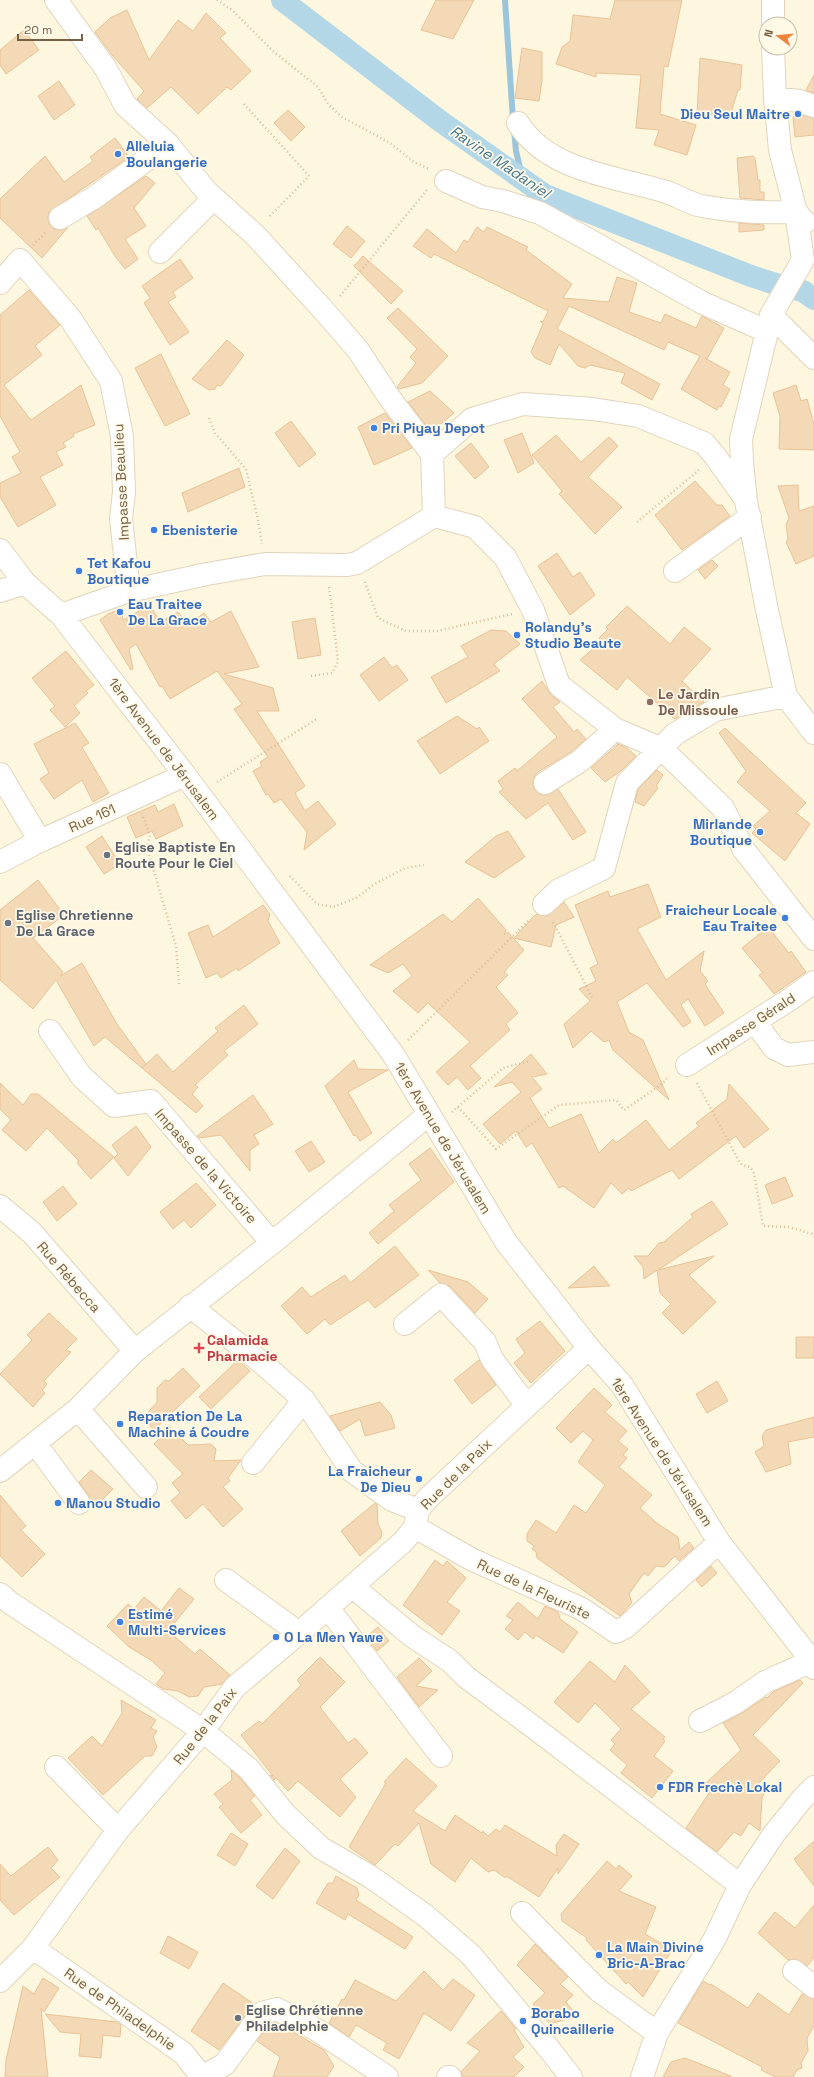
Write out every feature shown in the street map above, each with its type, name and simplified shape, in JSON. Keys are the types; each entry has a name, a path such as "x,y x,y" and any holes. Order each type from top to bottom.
{"street":[{"path":"56,0 106,69 125,105 168,144 214,198 255,235 358,350 388,396 432,454 434,516"},
{"path":"773,0 773,16"},
{"path":"773,56 775,98 780,150 796,212 803,260 769,323 741,439 748,509 767,610 786,696 814,733"},
{"path":"775,98 799,101 814,106"},
{"path":"518,123 527,137 549,154 580,168 664,191 701,206 745,211 796,212 814,232"},
{"path":"60,218 95,197 168,144"},
{"path":"443,178 482,197 503,201 540,213 704,303 769,323 814,358"},
{"path":"160,252 214,198"},
{"path":"0,283 20,260"},
{"name":"Impasse Beaulieu","path":"20,260 70,318 111,381 122,436 124,492 121,520 129,591"},
{"path":"432,454 472,419 523,404 593,409 638,416 710,449 748,509"},
{"path":"676,571 748,509"},
{"path":"61,615 129,591 264,564 346,565 358,563 434,516 475,527 506,557 533,610 559,685 615,729 662,749 723,808 744,850 814,939"},
{"name":"1ère Avenue de Jérusalem","path":"0,550 25,583 61,615 192,784 393,1054 506,1242 589,1348 622,1385 719,1542 813,1665"},
{"path":"0,591 25,583"},
{"path":"544,904 559,890 604,868 626,783 662,749 675,734 715,710 786,696"},
{"path":"545,783 580,761 615,729"},
{"path":"0,774 40,841"},
{"name":"Rue 161","path":"0,862 40,841 136,798 192,784"},
{"name":"Impasse Gérald","path":"687,1066 814,982"},
{"path":"755,1022 774,1048 788,1055 814,1052"},
{"name":"Impasse de la Victoire","path":"50,1031 82,1077 114,1106 151,1101 272,1243"},
{"path":"0,1471 78,1409 135,1351 190,1306 432,1120"},
{"name":"Rue Rébecca","path":"0,1206 32,1233 135,1351"},
{"path":"405,1324 441,1295 484,1342 492,1359 527,1406"},
{"path":"190,1306 261,1362 304,1400 352,1471 416,1519"},
{"name":"Rue de la Paix","path":"0,1981 33,1948 118,1830 203,1731 235,1687 404,1542 428,1498 589,1348"},
{"path":"253,1463 304,1400"},
{"path":"78,1409 146,1487"},
{"path":"34,1443 79,1503"},
{"name":"Rue de la Fleuriste","path":"416,1519 471,1559 582,1609 616,1632 626,1627 719,1542"},
{"path":"226,1580 299,1633"},
{"path":"353,1587 412,1636 450,1660 466,1677 740,1885"},
{"path":"0,1594 8,1602 203,1731 249,1770 285,1814 321,1848 370,1877 426,1916 471,1955 571,2077"},
{"path":"328,1608 441,1756"},
{"path":"700,1721 735,1702 764,1682 813,1665"},
{"path":"56,1767 118,1830"},
{"path":"642,2077 657,2032 714,1940 740,1885 774,1834 802,1799 814,1787"},
{"path":"522,1913 598,1990 657,2032"},
{"name":"Rue de Philadelphie","path":"33,1948 183,2053 202,2077"},
{"path":"794,1971 814,1987"},
{"path":"202,2077 225,2064 262,2013 277,2009 317,2030 387,2077"}],"path":[{"path":"217,0 232,10 274,52 318,87 328,104 342,117 390,143 414,162 443,178 326,313"},
{"path":"244,104 309,176 270,216 255,235"},
{"path":"20,260 60,218"},
{"path":"209,418 215,433 246,469 258,520 264,564"},
{"path":"637,522 710,449"},
{"path":"358,563 378,618 406,631 437,631 533,610"},
{"path":"311,676 332,673 338,661 337,641 325,564"},
{"path":"192,784 220,780 317,719"},
{"path":"136,798 150,835 147,848 176,946 179,984"},
{"path":"284,870 317,904 333,907 356,898 373,885 405,868 424,865"},
{"path":"393,1054 544,904 592,997"},
{"path":"432,1120 458,1107 503,1068 530,1061"},
{"path":"458,1107 496,1149 559,1105 616,1100 624,1110 662,1084 674,1071 687,1066 742,1166 750,1167 754,1173 763,1226 789,1227 812,1234 814,1237"}],"building":[{"path":"436,0 474,0 453,39 421,30"},
{"path":"615,0 682,0 668,67 664,66 660,114 696,125 687,155 654,145 659,130 636,128 641,75 596,73 596,77 556,64 562,47 570,41 573,15 610,19"},
{"path":"127,10 149,60 178,20 193,31 206,13 226,33 220,38 251,71 231,90 227,87 198,114 171,87 147,108 137,99 144,91 112,55 95,32 110,18"},
{"path":"24,30 39,50 6,74 0,65 0,50"},
{"path":"522,48 542,52 542,80 539,101 515,98"},
{"path":"700,58 742,65 740,90 738,90 730,116 697,114"},
{"path":"814,75 814,93 806,90"},
{"path":"59,81 75,105 54,120 38,96"},
{"path":"288,110 305,127 291,141 274,123"},
{"path":"795,113 814,118 814,135 795,137 793,118"},
{"path":"115,138 129,157 49,212 48,219 50,225 54,229 61,230 68,227 42,258 0,218 0,199 45,156 64,182 93,161 90,157"},
{"path":"753,156 755,158 758,180 760,180 760,192 764,192 764,200 740,198 737,158"},
{"path":"146,176 155,183 134,208 146,226 125,239 138,259 125,269 115,256 98,228 96,230 87,216"},
{"path":"739,223 764,225 764,230 739,232"},
{"path":"347,226 365,241 351,258 333,244"},
{"path":"477,227 484,232 487,227 528,247 526,250 572,284 563,298 609,302 617,277 637,283 629,312 661,323 665,314 696,328 702,316 724,328 707,359 705,358 730,372 723,385 730,389 721,407 719,406 717,410 681,389 700,356 668,342 664,350 569,306 557,329 660,384 652,400 621,383 625,373 590,365 585,368 578,366 559,344 550,365 535,358 531,352 543,324 540,321 543,322 548,311 434,254 431,258 413,246 427,229 456,253 464,240 468,242"},
{"path":"363,256 403,291 391,304 354,266"},
{"path":"180,259 193,278 173,292 176,297 168,302 189,332 170,345 144,303 150,298 142,286"},
{"path":"29,290 60,325 35,346 42,355 4,385 31,420 81,385 95,425 73,434 74,436 63,443 66,447 56,452 63,465 40,477 56,505 18,527 0,497 0,483 21,473 12,457 20,452 0,416 0,315"},
{"path":"398,308 448,356 422,383 399,389 397,387 416,363 410,357 417,349 387,318"},
{"path":"227,340 244,355 221,386 217,385 215,389 209,390 192,379"},
{"path":"161,354 190,414 165,426 135,368"},
{"path":"796,385 801,401 807,399 814,424 814,450 779,449 780,416 773,393"},
{"path":"430,391 454,413 431,432 408,402"},
{"path":"385,413 412,448 374,465 358,427"},
{"path":"291,421 316,454 299,467 275,433"},
{"path":"522,433 534,463 518,473 504,440"},
{"path":"556,435 581,462 609,437 618,446 588,477 622,507 595,534 559,494 562,491 532,455"},
{"path":"471,443 489,467 475,479 455,456"},
{"path":"239,468 245,487 188,512 182,493"},
{"path":"695,481 717,505 722,505 730,516 682,550 655,515"},
{"path":"798,485 799,511 814,506 814,556 796,564 786,542 788,540 786,525 789,518 778,486"},
{"path":"557,553 573,577 580,572 595,595 570,615 538,566"},
{"path":"712,560 718,566 705,579 698,570"},
{"path":"150,605 160,622 178,612 188,625 204,613 211,622 231,611 259,667 224,674 273,688 279,711 257,711 305,786 295,793 305,811 318,801 336,824 304,850 307,832 281,799 274,803 268,794 266,795 253,771 262,766 260,762 268,757 234,709 242,704 217,671 170,699 162,686 160,687 136,644 129,649 133,669 131,670 100,620 108,614 121,609 123,620"},
{"path":"627,606 670,644 684,627 711,649 682,681 704,702 675,719 627,677 617,690 580,660 602,641 599,638 608,629 606,627"},
{"path":"315,618 321,655 298,659 292,622"},
{"path":"491,630 506,631 520,644 494,664 500,671 446,703 431,677 468,657 461,646"},
{"path":"66,651 94,685 86,691 88,693 74,706 80,713 65,727 50,710 55,706 32,678"},
{"path":"384,657 392,668 397,665 408,680 379,701 360,675"},
{"path":"542,681 551,695 560,702 553,707 574,732 577,729 586,739 572,751 538,772 534,777 533,783 534,789 540,794 546,795 558,789 586,832 573,840 548,803 526,819 499,792 503,789 498,781 515,768 517,771 557,737 522,699"},
{"path":"457,716 477,729 479,727 489,741 440,774 417,741"},
{"path":"75,723 89,743 82,747 109,793 93,802 82,780 54,799 40,779 49,773 34,744"},
{"path":"725,728 806,803 796,813 810,824 785,861 752,833 756,829 753,826 770,811 737,782 746,771 719,733"},
{"path":"618,744 627,748 636,756 622,770 605,782 591,768"},
{"path":"657,770 663,775 656,786 658,788 644,806 635,802 638,789"},
{"path":"174,804 183,826 156,839 152,831 136,838 127,817 155,805 158,812"},
{"path":"508,831 525,857 494,878 465,862 496,836"},
{"path":"102,836 120,864 104,874 86,847"},
{"path":"38,880 64,915 33,938 63,972 60,976 82,963 117,1024 146,1064 142,1068 105,1037 94,1046 56,980 33,1009 0,980 0,910"},
{"path":"648,884 661,917 637,929 666,980 704,951 700,971 708,981 705,984 724,1013 705,1026 688,999 681,1005 691,1022 683,1027 647,983 617,1002 629,1032 643,1040 669,1100 613,1050 609,1040 604,1042 591,1031 573,1048 564,1024 590,1001 579,989 596,981 590,968 598,964 575,905 608,891 610,897"},
{"path":"478,898 506,930 504,935 508,932 524,950 504,972 508,975 496,987 518,1013 506,1024 510,1030 470,1066 481,1078 468,1090 457,1077 448,1085 436,1072 470,1042 428,1003 418,1013 393,991 412,976 403,964 388,973 370,965 443,914 452,922"},
{"path":"564,902 574,917 556,925 551,947 514,938 534,916 537,914 547,916"},
{"path":"263,905 270,914 268,921 280,943 238,971 237,968 221,978 217,973 206,978 188,933 208,925 213,937"},
{"path":"768,927 789,953 791,951 806,972 774,994 759,975 763,973 742,948"},
{"path":"244,1005 258,1024 224,1051 228,1055 195,1085 198,1087 192,1094 203,1106 196,1113 142,1068 157,1054 173,1072 218,1031 215,1028"},
{"path":"531,1054 547,1074 532,1077 542,1089 530,1098 549,1128 581,1114 599,1153 613,1139 616,1143 646,1120 669,1150 699,1126 696,1123 727,1099 729,1084 769,1129 744,1148 736,1136 679,1179 672,1170 631,1191 629,1188 622,1194 611,1183 594,1208 563,1186 559,1188 532,1143 526,1147 516,1131 500,1144 483,1124 521,1092 512,1082 494,1087"},
{"path":"354,1060 358,1069 388,1070 348,1092 372,1133 360,1141 356,1135 354,1136 325,1086"},
{"path":"0,1083 23,1105 31,1094 38,1094 114,1157 91,1179 77,1163 79,1161 47,1128 26,1151 2,1130 11,1120 0,1109"},
{"path":"253,1095 273,1124 254,1135 259,1144 250,1150 250,1171 221,1135 199,1138 197,1136"},
{"path":"136,1126 151,1147 128,1176 114,1158 118,1154 112,1145"},
{"path":"311,1141 325,1162 309,1172 295,1151"},
{"path":"430,1148 454,1182 378,1244 369,1233 394,1211 389,1205 421,1180 409,1164"},
{"path":"785,1177 793,1196 772,1204 765,1185"},
{"path":"196,1183 216,1205 191,1228 184,1220 173,1229 160,1212"},
{"path":"63,1186 77,1204 57,1221 43,1202"},
{"path":"712,1201 728,1224 658,1270 714,1256 689,1275 716,1302 683,1334 662,1313 671,1304 660,1293 657,1270 644,1279 643,1267 634,1256 648,1256 659,1243 664,1242 693,1217 691,1214"},
{"path":"395,1246 419,1275 375,1308 368,1300 330,1325 325,1319 307,1334 281,1306 302,1287 311,1297 345,1275 350,1283"},
{"path":"594,1266 610,1286 568,1288"},
{"path":"428,1270 468,1282 488,1299 475,1313 450,1286 440,1283"},
{"path":"49,1313 77,1339 66,1350 71,1352 44,1381 47,1384 42,1390 45,1393 33,1407 0,1374 32,1340 27,1335"},
{"path":"540,1321 565,1351 531,1383 514,1363 525,1353 516,1339"},
{"path":"796,1337 814,1337 814,1358 796,1358"},
{"path":"238,1360 250,1371 211,1409 199,1397"},
{"path":"479,1360 496,1385 472,1404 454,1380"},
{"path":"183,1368 200,1386 154,1430 143,1418 157,1402 157,1388 165,1380 169,1381"},
{"path":"717,1381 728,1401 707,1413 696,1394"},
{"path":"594,1388 612,1405 605,1412 627,1431 618,1441 628,1449 623,1455 627,1458 619,1467 652,1495 640,1508 658,1524 678,1537 680,1550 689,1542 694,1548 679,1561 675,1556 664,1567 656,1566 648,1576 644,1573 629,1594 632,1603 620,1616 537,1558 536,1552 532,1549 534,1546 527,1541 527,1534 536,1520 556,1533 574,1505 586,1513 605,1485 578,1462 593,1440 583,1431 571,1443 556,1428"},
{"path":"380,1402 391,1415 395,1428 365,1436 360,1419 340,1431 330,1416"},
{"path":"814,1417 814,1437 788,1442 791,1464 766,1472 755,1452 764,1446 762,1436 766,1430"},
{"path":"170,1427 188,1445 211,1444 216,1449 214,1461 241,1460 228,1478 230,1481 223,1487 243,1509 223,1527 203,1504 186,1519 171,1501 180,1493 172,1483 183,1474 154,1444"},
{"path":"91,1470 113,1489 94,1508 91,1505 89,1496 79,1482"},
{"path":"0,1495 26,1526 21,1530 45,1554 22,1577 0,1556"},
{"path":"375,1503 377,1504 378,1524 382,1532 381,1538 360,1556 341,1531"},
{"path":"435,1560 443,1566 447,1561 466,1578 447,1602 460,1611 442,1635 403,1605"},
{"path":"711,1566 717,1573 702,1587 696,1580"},
{"path":"179,1588 194,1599 168,1631 195,1654 200,1649 230,1675 222,1684 204,1687 198,1696 189,1697 178,1691 163,1689 156,1684 165,1673 154,1662 129,1647 107,1626 128,1604 134,1609 144,1597 161,1611"},
{"path":"518,1602 538,1619 545,1606 558,1612 560,1619 578,1632 563,1653 536,1635 533,1639 525,1632 518,1640 505,1629 513,1620 506,1616"},
{"path":"378,1627 389,1641 377,1651 366,1637"},
{"path":"320,1657 345,1682 320,1707 348,1743 355,1738 368,1753 340,1779 356,1797 340,1817 298,1781 288,1791 276,1778 274,1780 270,1775 273,1776 241,1735 259,1721 262,1724 301,1685 297,1680"},
{"path":"419,1658 432,1671 416,1686 438,1690 419,1707 397,1677"},
{"path":"590,1661 615,1682 625,1665 650,1692 631,1709 665,1737 663,1739 665,1741 654,1756 673,1771 652,1798 621,1773 627,1765 610,1750 615,1744 611,1740 621,1729 595,1703 578,1723 554,1702"},
{"path":"800,1680 803,1683 753,1735 780,1761 757,1785 765,1791 762,1798 760,1831 749,1823 741,1836 734,1832 717,1852 686,1828 711,1790 705,1784 741,1750 723,1723 742,1713 766,1697 767,1698 773,1692"},
{"path":"121,1700 156,1720 151,1728 157,1731 153,1737 157,1747 152,1756 145,1756 103,1795 68,1758 92,1736 102,1746 122,1713"},
{"path":"406,1758 437,1786 413,1811 445,1831 455,1815 482,1833 483,1831 488,1836 496,1829 500,1832 505,1825 557,1856 556,1845 564,1834 579,1844 558,1874 558,1868 539,1897 508,1877 504,1877 494,1870 488,1872 471,1858 455,1882 431,1864 419,1823 398,1846 395,1844 375,1865 349,1847 386,1783 384,1782"},
{"path":"231,1770 255,1796 250,1800 262,1815 241,1833 219,1807 223,1804 214,1794 232,1780"},
{"path":"231,1833 248,1844 235,1866 217,1855"},
{"path":"814,1841 814,1886 794,1859"},
{"path":"48,1847 58,1860 51,1868 60,1877 14,1915 0,1900 0,1864 11,1876"},
{"path":"285,1848 300,1861 273,1899 256,1886"},
{"path":"607,1861 616,1869 619,1865 632,1876 619,1891 656,1907 645,1934 672,1950 643,1997 628,1982 626,1984 586,1940 587,1938 562,1921 561,1914"},
{"path":"336,1876 357,1888 359,1895 356,1900 413,1937 405,1949 348,1914 345,1920 316,1903 328,1883 333,1883"},
{"path":"814,1905 814,1958 807,1966 796,1959 788,1960 758,1933 775,1912 795,1928"},
{"path":"168,1936 198,1952 189,1969 160,1953"},
{"path":"535,1944 568,1977 560,1984 573,1995 566,2002 577,2016 550,2024 533,2004 545,1993 517,1965"},
{"path":"424,1971 443,1990 453,1979 475,1995 451,2031 424,2013 399,2059 383,2050 387,2043 356,2025 349,2037 329,2023 342,1999 344,2000 355,1980 396,2001"},
{"path":"43,1978 59,1988 44,2012 41,2008 48,2077 5,2077 6,2060 23,1986 34,1994"},
{"path":"703,1981 710,1985 711,1984 748,2008 758,1993 789,2015 802,1994 814,1999 814,2026 807,2038 808,2051 801,2063 802,2068 797,2070 793,2077 775,2077 761,2070 762,2067 678,2023"},
{"path":"223,1983 254,2004 219,2050 191,2031"},
{"path":"501,2011 516,2029 514,2030 524,2047 513,2057 524,2067 514,2077 462,2077 461,2072 480,2051 467,2043"},
{"path":"45,2014 117,2022 121,2025 120,2037 103,2035 101,2058 79,2056 81,2034 60,2032"},
{"path":"276,2022 324,2050 334,2066 327,2077 273,2077 280,2057 257,2041 270,2024"},
{"path":"685,2058 731,2077 663,2077 671,2062"}],"waterway":[{"name":"Ravine Madaniel","path":"282,0 440,121 545,195 751,276 788,288 803,291 814,299"},
{"path":"505,0 513,120"},
{"path":"514,129 516,151 523,181"}],"place":[{"name":"Dieu Seul Maitre","path":"798,114"},
{"name":"Alleluia Boulangerie","path":"118,154"},
{"name":"Pri Piyay Depot","path":"374,428"},
{"name":"Ebenisterie","path":"154,530"},
{"name":"Tet Kafou Boutique","path":"79,571"},
{"name":"Eau Traitee De La Grace","path":"120,612"},
{"name":"Rolandy's Studio Beaute","path":"517,635"},
{"name":"Le Jardin De Missoule","path":"650,702"},
{"name":"Mirlande Boutique","path":"760,832"},
{"name":"Eglise Baptiste En Route Pour le Ciel","path":"107,855"},
{"name":"Fraicheur Locale Eau Traitee","path":"785,918"},
{"name":"Eglise Chretienne De La Grace","path":"8,923"},
{"name":"Calamida Pharmacie","path":"199,1348"},
{"name":"Reparation De La Machine á Coudre","path":"120,1424"},
{"name":"La Fraicheur De Dieu","path":"419,1479"},
{"name":"Manou Studio","path":"58,1503"},
{"name":"Estimé Multi-Services","path":"120,1622"},
{"name":"O La Men Yawe","path":"276,1637"},
{"name":"FDR Frechè Lokal","path":"660,1787"},
{"name":"La Main Divine Bric-A-Brac","path":"599,1955"},
{"name":"Eglise Chrétienne Philadelphie","path":"238,2018"},
{"name":"Borabo Quincaillerie","path":"523,2021"}]}
